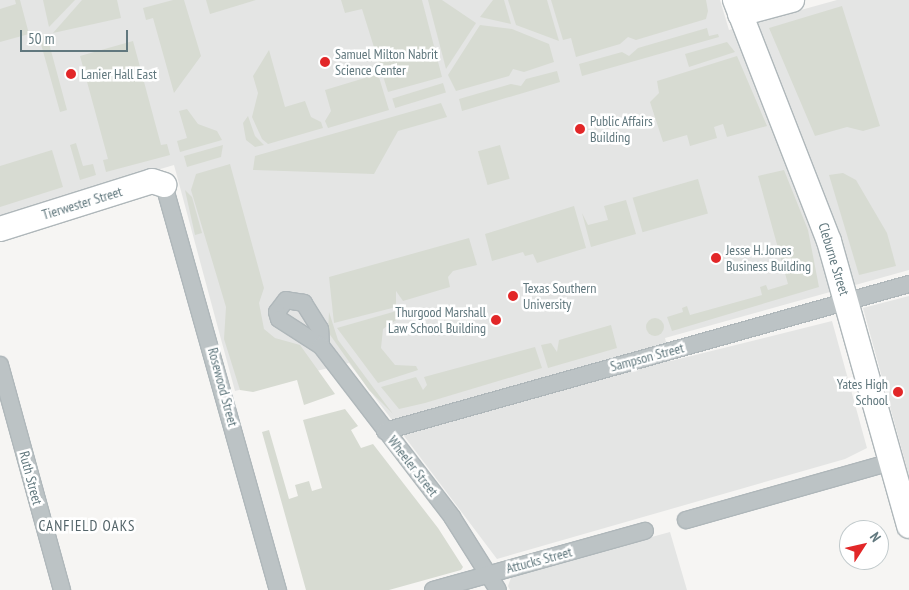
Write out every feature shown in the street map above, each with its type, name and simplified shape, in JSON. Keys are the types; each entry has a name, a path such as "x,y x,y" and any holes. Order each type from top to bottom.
{"main road":[{"path":"738,7 792,0"},
{"name":"Cleburne Street","path":"738,7 818,208 909,526"},
{"name":"Tierwester Street","path":"0,229 152,181 164,185"}],"street":[{"name":"Rosewood Street","path":"164,185 278,590"},
{"name":"Sampson Street","path":"386,431 909,284"},
{"name":"Wheeler Street","path":"321,346 386,431 490,574 498,590"},
{"name":"Ruth Street","path":"0,365 62,590"},
{"path":"686,520 890,462"},
{"name":"Attucks Street","path":"433,590 645,531"}],"shaded area":[{"name":"Texas Southern University","path":"0,0 720,0 729,30 837,0 909,0 909,270 665,338 671,361 832,321 867,448 845,459 497,559 349,363 235,391 174,165 0,216"},
{"path":"15,0 20,0 29,34 0,42 0,9 16,4"},
{"path":"43,0 75,0 49,27"},
{"path":"82,0 117,0 121,18 53,33"},
{"path":"173,0 184,0 201,56 174,93 153,18 146,20 143,8"},
{"path":"206,0 256,0 210,14"},
{"path":"341,0 422,0 442,77 388,92 362,9 345,13"},
{"path":"428,0 442,0 476,23 446,69"},
{"path":"493,0 504,0 511,24 480,17"},
{"path":"508,0 547,0 559,41 516,25"},
{"path":"551,0 706,0 708,11 706,19 636,40 628,37 620,44 576,57 571,38 563,40"},
{"path":"842,6 880,126 863,131 847,127 815,136 769,28"},
{"path":"480,25 512,29 549,44 554,62 524,72 513,69 509,76 456,91 448,75"},
{"path":"707,28 709,36 718,34 719,37 582,76 579,64 622,52 629,56 638,48"},
{"path":"47,34 67,110 60,112 39,37"},
{"path":"133,41 161,145 167,144 170,155 106,172 103,160 108,159 80,56"},
{"path":"727,42 735,52 689,67 685,54"},
{"path":"269,50 285,107 305,101 311,117 321,122 323,128 268,144 262,139 252,117 258,93 253,76"},
{"path":"737,56 767,126 727,137 723,124 714,127 717,138 690,146 687,135 663,142 650,102 659,93 657,81"},
{"path":"557,71 560,82 462,111 459,99 511,84 521,86 526,79"},
{"path":"378,74 389,110 328,128 325,121 331,111 325,90"},
{"path":"443,83 446,93 395,108 392,98"},
{"path":"441,103 447,117 398,131 374,174 253,170 255,156"},
{"path":"187,109 198,124 217,131 222,140 180,152 177,141 187,138 179,111"},
{"path":"248,116 255,136 264,145 255,147 246,140 243,123"},
{"path":"76,143 83,166 93,164 96,175 80,180 70,145"},
{"path":"223,145 221,157 187,167 184,156"},
{"path":"500,145 510,179 488,185 478,151"},
{"path":"52,150 63,187 0,207 0,166"},
{"path":"230,164 264,288 259,303 264,329 275,338 300,345 335,394 304,405 297,380 253,392 240,390 224,339 226,307 191,190 196,174"},
{"path":"784,170 808,230 819,287 672,331 667,317 683,312 682,308 687,306 690,315 762,295 760,287 766,285 768,290 788,284 758,176"},
{"path":"843,173 856,180 887,233 896,266 859,275 829,175"},
{"path":"698,179 708,214 643,232 633,198"},
{"path":"185,190 192,197 202,233 195,235"},
{"path":"626,200 636,234 591,247 582,213 588,225 608,220 604,206"},
{"path":"574,206 586,248 537,263 533,254 525,256 523,252 492,261 485,234"},
{"path":"469,238 477,265 453,271 448,277 450,287 403,301 396,291 396,307 334,323 329,277"},
{"name":"Yates High School","path":"909,296 909,476 863,308"},
{"path":"400,310 402,316 383,329 381,348 395,365 416,366 418,370 378,383 337,328"},
{"path":"329,312 338,340 393,414 369,390 328,332"},
{"path":"655,318 661,321 664,327 661,333 655,336 649,333 646,327 649,321"},
{"path":"611,325 617,348 548,368 541,345 551,343 557,352 559,340"},
{"path":"535,347 542,368 425,403 399,409 381,387 416,377 423,390 427,385 424,377"},
{"path":"345,409 358,426 351,430 361,448 373,444 438,528 463,567 461,570 389,590 306,590 262,432 269,430 289,499 298,496 295,485 309,481 312,491 322,488 303,420"},
{"path":"670,532 687,590 510,590 508,586 512,575"}],"place":[{"name":"Samuel Milton Nabrit Science Center","path":"325,62"},
{"name":"Lanier Hall East","path":"71,74"},
{"name":"Public Affairs Building","path":"580,129"},
{"name":"Jesse H. Jones Business Building","path":"716,258"},
{"name":"Texas Southern University","path":"513,296"},
{"name":"Thurgood Marshall Law School Building","path":"496,320"},
{"name":"Yates High School","path":"898,392"}],"district":[{"name":"CANFIELD OAKS","path":"87,526"}]}
